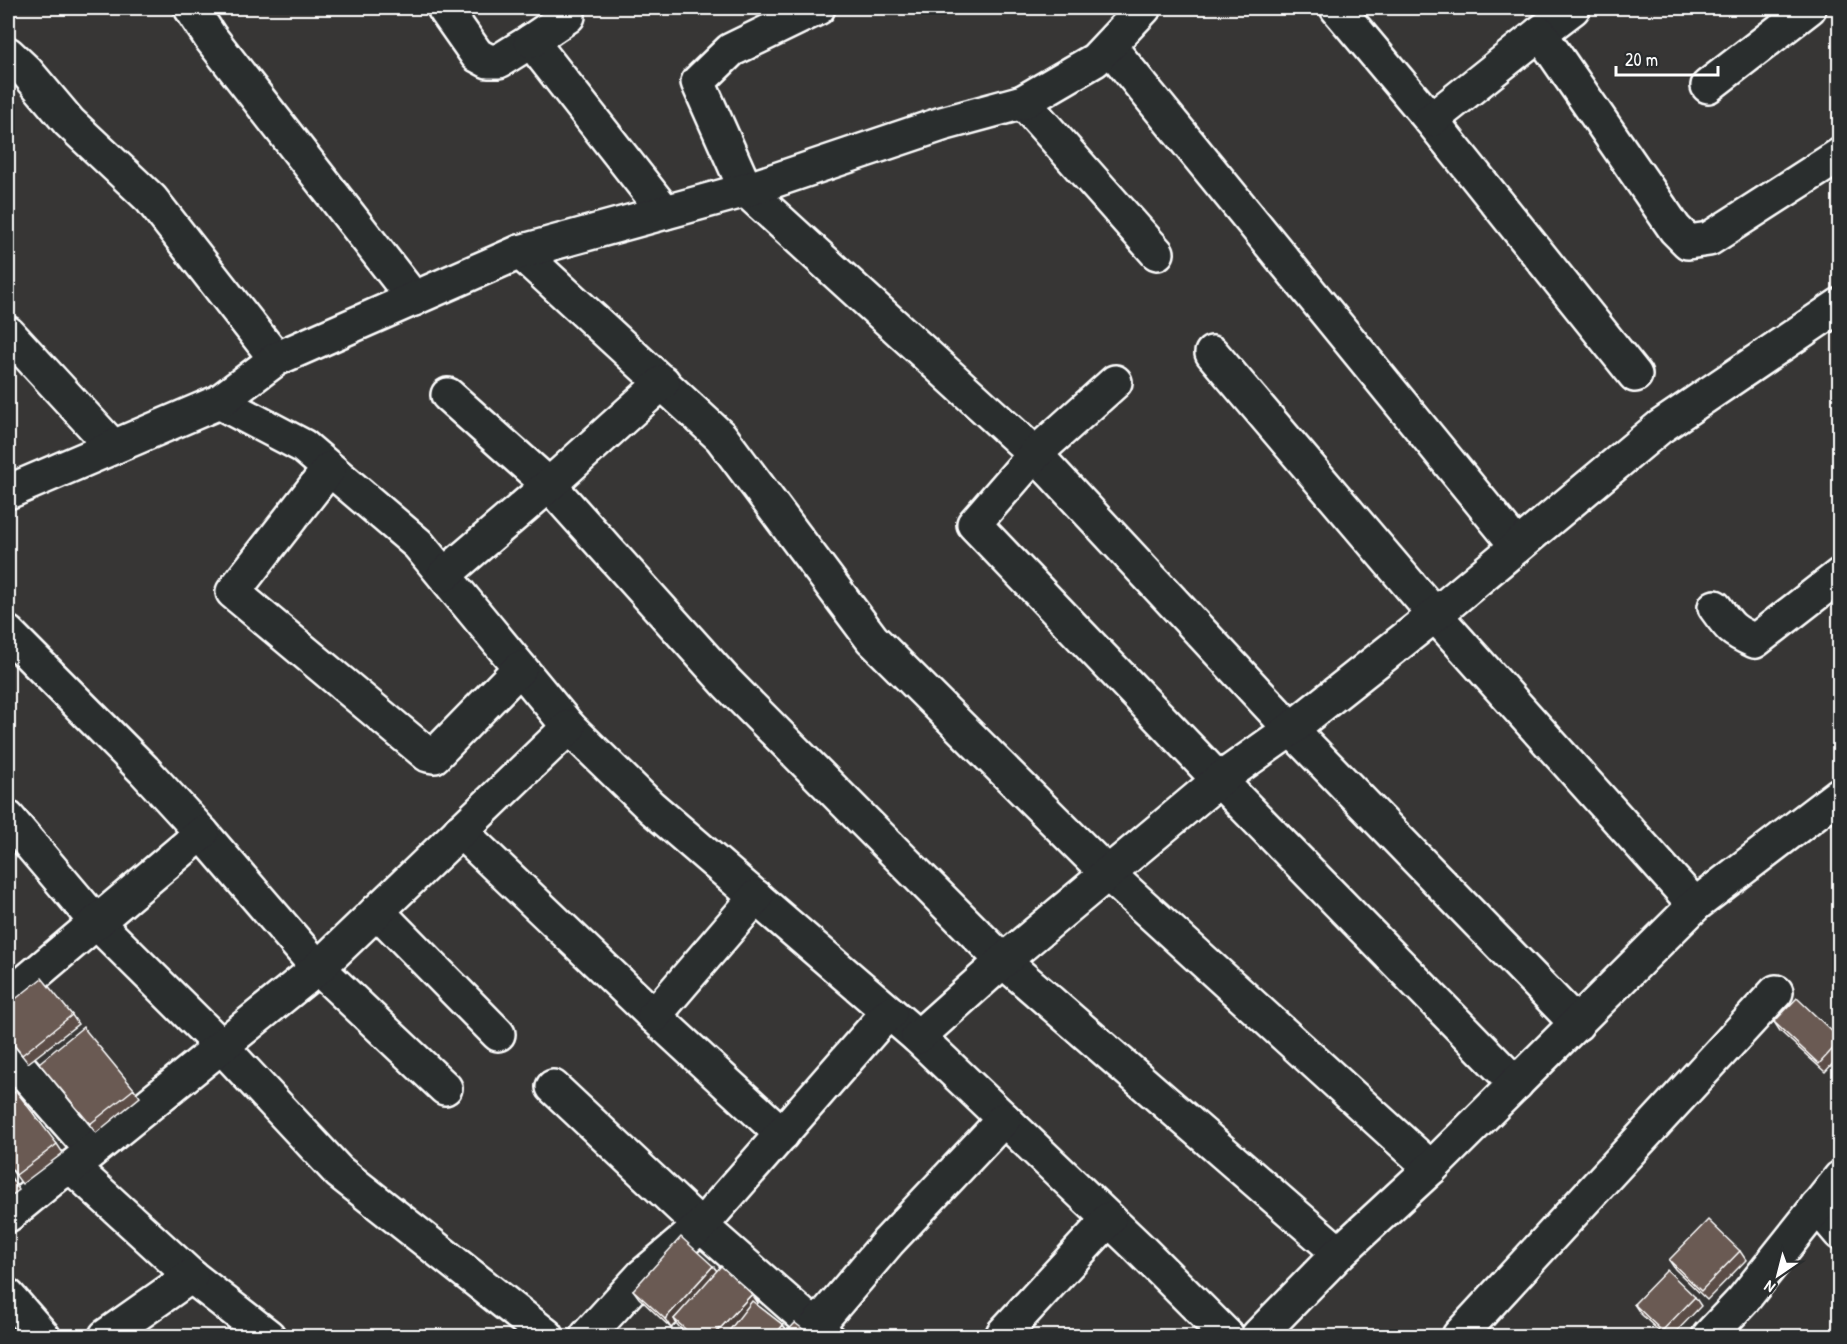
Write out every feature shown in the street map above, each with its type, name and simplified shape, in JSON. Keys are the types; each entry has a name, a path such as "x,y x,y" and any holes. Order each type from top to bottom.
{"street":[{"path":"191,8 210,37 414,298"},
{"path":"444,8 477,55 488,61 499,61 568,16"},
{"path":"818,8 731,50 698,82 746,190 1035,454 1291,729 1577,1024"},
{"path":"8,492 219,402 276,359 520,252 746,190 942,124 1023,102 1095,60 1144,8"},
{"path":"1337,8 1431,120 1635,375"},
{"path":"1431,120 1573,8"},
{"path":"1708,86 1809,8"},
{"path":"1540,33 1675,229 1688,242 1709,239 1839,155"},
{"path":"531,41 664,212"},
{"path":"1109,46 1517,546"},
{"path":"14,71 151,200 276,359"},
{"path":"1023,102 1157,253"},
{"path":"520,252 721,437 872,639 1108,874 1431,1168"},
{"path":"918,1036 1003,961 1219,780 1291,729 1435,615 1660,427 1839,304"},
{"path":"8,333 113,447"},
{"path":"1212,353 1435,615 1695,905"},
{"path":"444,575 549,485 663,382"},
{"path":"1115,382 1035,454 974,524 1219,780 1516,1084"},
{"path":"448,395 549,485 727,683 1003,961 1339,1253"},
{"path":"219,402 303,446 418,544 569,727 651,807 918,1036 1227,1336"},
{"path":"329,469 233,592 429,755 434,756 520,668"},
{"path":"1715,607 1729,627 1755,641 1839,575"},
{"path":"8,633 144,770 202,833 318,968 445,1088"},
{"path":"8,1215 58,1174 82,1159 318,968 569,727"},
{"path":"1258,1336 1339,1253 1431,1168 1695,905 1839,794"},
{"path":"8,818 96,922 221,1046 339,1172 547,1336"},
{"path":"460,831 782,1134"},
{"path":"8,997 202,833"},
{"path":"654,1016 756,897"},
{"path":"377,911 498,1034"},
{"path":"1459,1336 1776,992"},
{"path":"587,1336 644,1275 701,1226 876,1026 890,1013"},
{"path":"8,1054 82,1159 191,1276 268,1336"},
{"path":"554,1087 701,1226 821,1332 888,1242 1004,1119"},
{"path":"1709,1336 1743,1300 1839,1178"},
{"path":"1817,1206 1839,1233"},
{"path":"1003,1334 1109,1219"},
{"path":"106,1336 191,1276"},
{"path":"8,1296 43,1336"}],"building":[{"path":"42,978 72,1015 22,1055 8,1037 8,1005"},
{"path":"1797,998 1839,1038 1839,1042 1819,1064 1774,1022"},
{"path":"83,1027 134,1089 90,1124 39,1063"},
{"path":"16,1091 57,1144 16,1175 8,1164 8,1098"},
{"path":"8,1173 13,1181 8,1185"},
{"path":"1708,1220 1740,1251 1701,1291 1669,1260"},
{"path":"681,1237 713,1266 665,1319 633,1290"},
{"path":"721,1266 752,1294 713,1336 693,1336 674,1319"},
{"path":"1667,1270 1695,1297 1662,1331 1634,1304"},
{"path":"752,1301 783,1325 774,1336 725,1336"},
{"path":"795,1323 812,1336 783,1336"}]}
